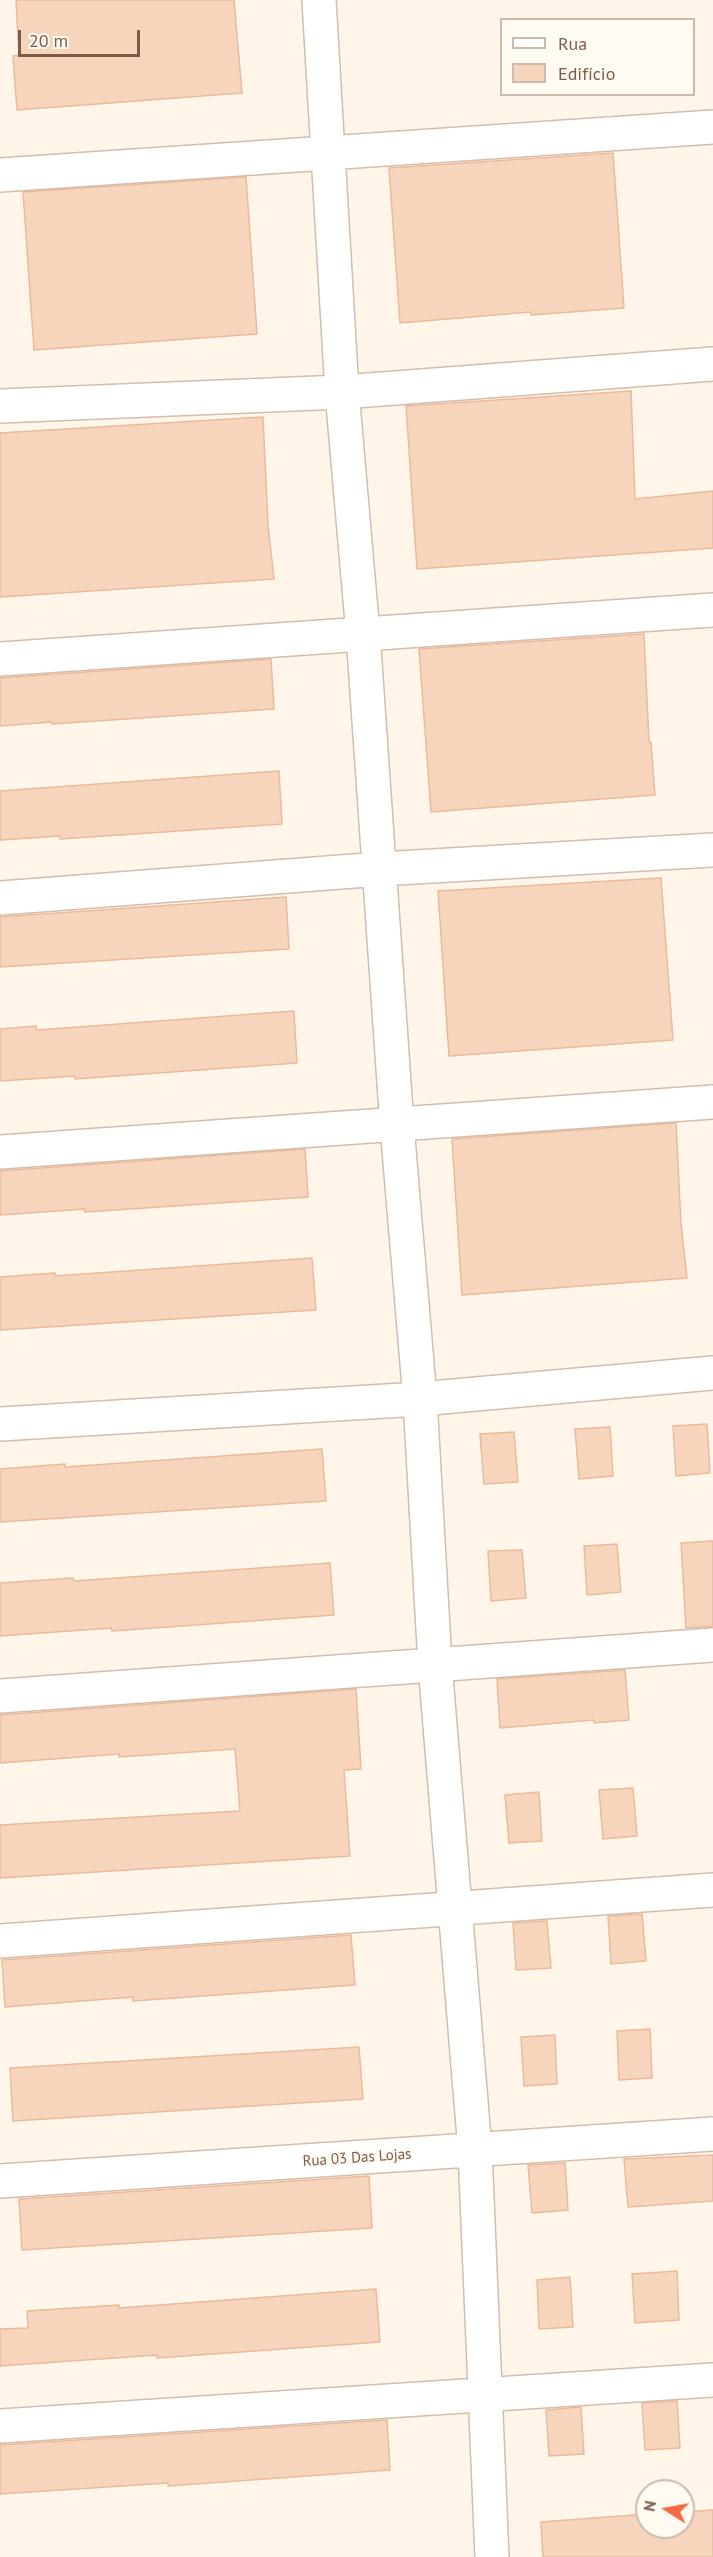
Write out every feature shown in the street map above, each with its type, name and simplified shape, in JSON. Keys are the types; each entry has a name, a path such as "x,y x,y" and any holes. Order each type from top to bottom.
{"street":[{"path":"320,0 342,392 363,634 420,1399 435,1665 475,2150 492,2557"},
{"path":"0,175 713,127"},
{"path":"0,406 342,392 713,364"},
{"path":"0,659 713,610"},
{"path":"0,898 380,869 713,850"},
{"path":"0,1152 398,1126 713,1102"},
{"path":"0,1424 420,1399 713,1373"},
{"path":"0,1696 713,1645"},
{"path":"0,1941 713,1890"},
{"name":"Rua 03 Das Lojas","path":"0,2181 713,2134"},
{"path":"0,2426 713,2380"}],"building":[{"path":"16,0 234,0 242,93 17,110 13,56 19,55"},
{"path":"613,153 624,308 531,315 531,312 400,323 389,168"},
{"path":"246,177 257,334 34,350 23,192"},
{"path":"631,391 635,499 713,491 713,548 417,569 406,406"},
{"path":"263,417 268,525 274,579 0,597 0,433"},
{"path":"644,634 649,742 651,742 655,795 431,812 419,649"},
{"path":"271,659 274,709 0,726 0,678"},
{"path":"279,771 282,824 60,839 60,836 0,840 0,791"},
{"path":"661,878 673,1040 449,1056 438,891"},
{"path":"286,897 289,949 0,967 0,917"},
{"path":"294,1011 297,1063 75,1079 75,1076 0,1081 0,1029 36,1026 37,1030"},
{"path":"676,1123 681,1224 687,1278 462,1295 452,1139"},
{"path":"305,1149 308,1197 85,1212 85,1209 0,1215 0,1171"},
{"path":"312,1258 316,1310 0,1330 0,1277 55,1273 55,1276"},
{"path":"707,1424 710,1473 676,1476 673,1426"},
{"path":"610,1427 613,1476 579,1479 575,1429"},
{"path":"514,1432 518,1482 484,1484 480,1434"},
{"path":"322,1449 326,1501 0,1522 0,1469 65,1464 65,1467"},
{"path":"713,1541 713,1626 686,1628 681,1543"},
{"path":"617,1544 621,1592 587,1595 584,1546"},
{"path":"522,1550 526,1598 491,1601 488,1551"},
{"path":"330,1563 334,1615 112,1631 111,1628 0,1636 0,1583 73,1578 74,1581"},
{"path":"625,1670 629,1720 594,1723 594,1720 500,1728 497,1679"},
{"path":"356,1689 361,1769 344,1770 350,1856 0,1878 0,1825 240,1811 235,1749 119,1757 119,1754 0,1763 0,1715"},
{"path":"633,1788 637,1836 603,1839 599,1790"},
{"path":"539,1792 542,1841 509,1843 505,1795"},
{"path":"642,1914 646,1961 611,1964 608,1916"},
{"path":"547,1921 551,1968 516,1970 513,1923"},
{"path":"351,1935 355,1985 133,2001 133,1997 5,2007 2,1960"},
{"path":"650,2029 652,2078 619,2080 617,2031"},
{"path":"555,2035 557,2084 524,2086 521,2037"},
{"path":"359,2047 363,2099 13,2121 10,2068"},
{"path":"713,2155 713,2201 628,2207 624,2159"},
{"path":"565,2163 568,2210 532,2213 528,2165"},
{"path":"369,2176 372,2228 22,2250 19,2199"},
{"path":"677,2271 679,2320 635,2323 632,2274"},
{"path":"570,2277 573,2327 539,2329 537,2280"},
{"path":"376,2289 380,2342 157,2358 157,2355 0,2366 0,2329 28,2328 27,2311 119,2305 119,2308"},
{"path":"677,2401 680,2448 645,2450 642,2403"},
{"path":"581,2407 584,2454 549,2456 546,2410"},
{"path":"387,2420 390,2470 168,2486 168,2483 0,2494 0,2445"},
{"path":"713,2510 713,2557 543,2557 541,2522 635,2515 635,2539 695,2539 695,2511"}]}
